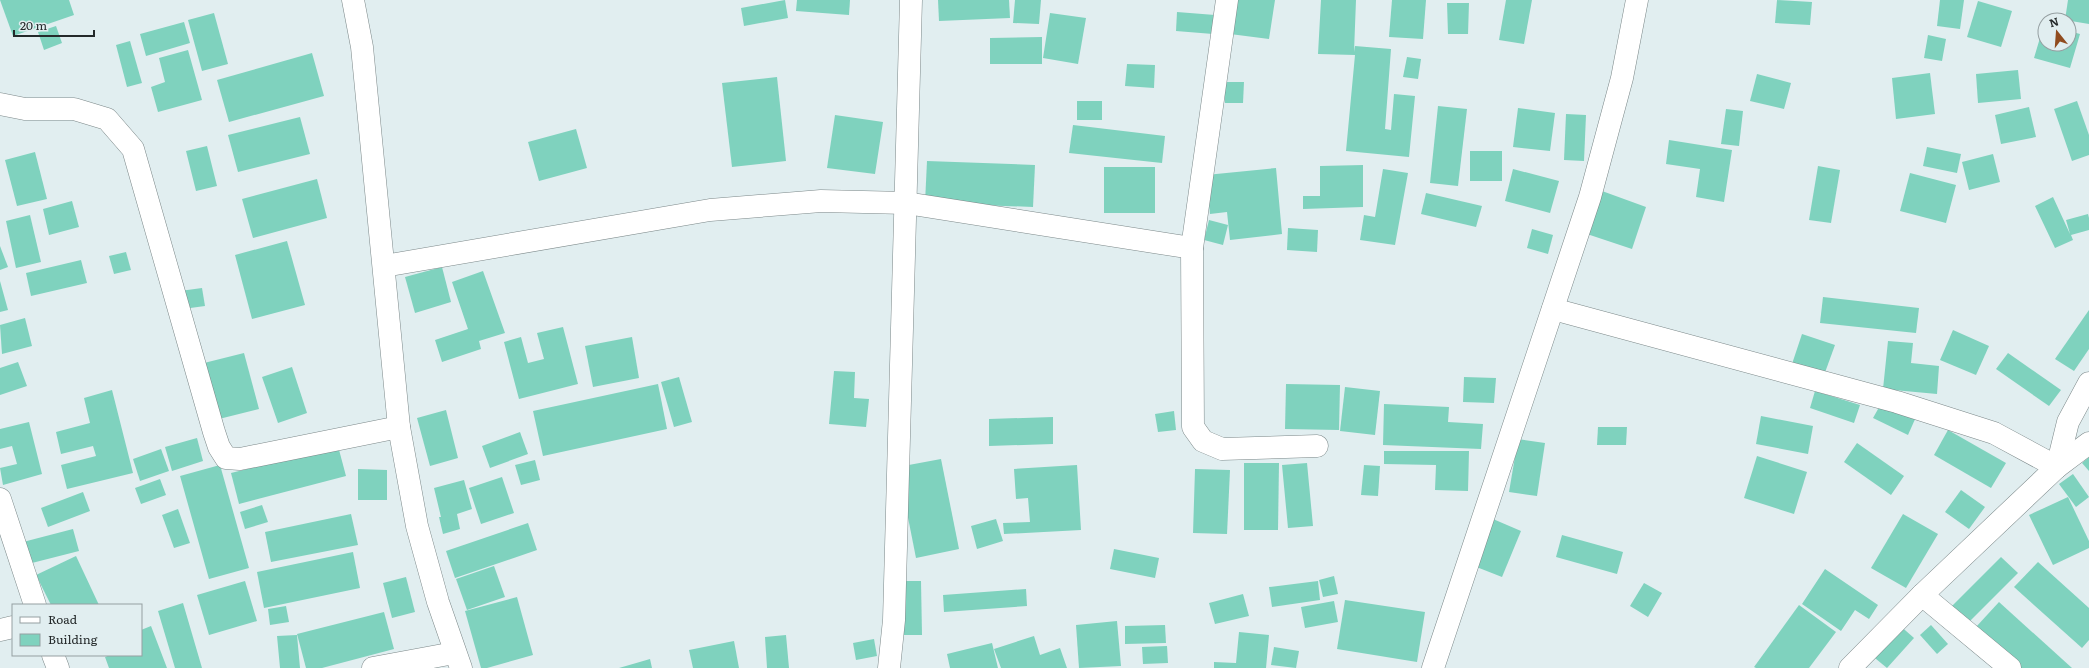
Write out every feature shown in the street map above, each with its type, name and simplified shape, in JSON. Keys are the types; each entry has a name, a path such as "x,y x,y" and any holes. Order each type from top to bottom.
{"street":[{"path":"353,0 362,47 399,427 416,526 457,660 373,668"},
{"path":"889,668 894,620 911,0"},
{"path":"1227,0 1192,248 1193,427 1203,441 1222,449 1317,446"},
{"path":"1432,668 1553,309 1598,167 1622,78 1637,0"},
{"path":"0,104 24,109 74,109 106,119 133,149 218,447 226,458 240,459 399,427"},
{"path":"384,266 710,210 821,201 906,203 1192,248"},
{"path":"1553,309 1897,402 1994,433 2056,467"},
{"path":"2056,467 2068,422 2089,383"},
{"path":"1850,668 1922,595 2056,467 2089,442"},
{"path":"0,499 35,604"},
{"path":"1922,595 2010,668"},
{"path":"0,630 12,626"},
{"path":"53,656 58,668"}],"building":[{"path":"0,0 69,0 74,15 13,36"},
{"path":"785,0 788,18 744,26 741,8"},
{"path":"797,0 850,0 849,15 796,11"},
{"path":"938,0 1009,0 1010,18 939,21"},
{"path":"1015,0 1041,0 1039,24 1013,23"},
{"path":"1235,0 1275,0 1269,39 1230,34"},
{"path":"1321,0 1356,0 1354,52 1355,46 1391,49 1385,129 1391,130 1394,94 1415,96 1409,157 1346,151 1355,55 1318,54"},
{"path":"1392,0 1426,0 1423,39 1389,37"},
{"path":"1506,0 1532,0 1524,44 1499,40"},
{"path":"1777,0 1812,2 1810,25 1775,23"},
{"path":"1940,0 1964,0 1960,29 1937,26"},
{"path":"2068,0 2089,0 2089,24 2077,22 2077,12 2066,12"},
{"path":"1978,1 2012,11 2001,47 1967,37"},
{"path":"1447,3 1469,3 1468,34 1448,34"},
{"path":"1177,12 1215,15 1213,34 1176,31"},
{"path":"214,13 228,64 202,71 188,20"},
{"path":"1050,13 1086,18 1078,64 1043,58"},
{"path":"184,22 190,43 146,56 140,34"},
{"path":"56,26 62,43 44,50 38,32"},
{"path":"2077,33 2080,34 2077,44"},
{"path":"1928,35 1946,39 1942,61 1924,58"},
{"path":"1042,37 1042,64 990,64 990,38"},
{"path":"130,41 142,83 127,87 116,45"},
{"path":"2037,48 2037,52 2075,52 2070,68 2034,58"},
{"path":"188,50 202,100 158,112 151,87 165,82 159,58"},
{"path":"312,53 324,96 229,122 217,80"},
{"path":"1407,57 1421,59 1418,79 1403,77"},
{"path":"1127,64 1155,65 1154,88 1125,86"},
{"path":"2018,70 2021,99 1978,103 1976,74"},
{"path":"1930,73 1935,114 1896,119 1892,78"},
{"path":"1757,74 1791,83 1784,109 1750,101"},
{"path":"777,77 786,161 732,167 722,83"},
{"path":"1224,82 1244,82 1243,103 1225,103"},
{"path":"1077,101 1102,101 1102,120 1077,120"},
{"path":"2077,101 2089,135 2089,155 2072,161 2054,109"},
{"path":"1438,106 1467,109 1458,186 1430,183"},
{"path":"2029,107 2036,137 2001,144 1995,115"},
{"path":"1518,108 1555,113 1550,151 1513,147"},
{"path":"1726,109 1743,111 1739,146 1721,144"},
{"path":"1566,114 1586,115 1584,161 1564,160"},
{"path":"835,115 883,122 875,174 827,168"},
{"path":"300,117 310,154 238,172 228,135"},
{"path":"1073,125 1165,136 1162,163 1069,153"},
{"path":"576,129 587,168 539,181 528,142"},
{"path":"1669,140 1732,150 1724,202 1696,197 1700,169 1666,164"},
{"path":"207,146 217,186 196,191 186,151"},
{"path":"1927,147 1961,154 1957,173 1923,166"},
{"path":"1470,151 1502,151 1502,181 1470,181"},
{"path":"35,152 47,199 17,206 5,160"},
{"path":"1993,154 2000,182 1969,190 1962,162"},
{"path":"927,161 1035,165 1033,207 925,203"},
{"path":"1363,165 1363,207 1303,209 1303,196 1320,196 1320,166"},
{"path":"1818,166 1840,170 1831,223 1809,220"},
{"path":"1104,167 1155,167 1155,213 1104,213"},
{"path":"1276,168 1282,234 1230,240 1227,212 1210,214 1206,175"},
{"path":"1383,169 1408,173 1395,245 1360,240 1364,215 1375,217"},
{"path":"1513,169 1559,181 1550,213 1505,201"},
{"path":"1910,173 1956,185 1946,223 1900,211"},
{"path":"317,179 327,218 253,238 242,199"},
{"path":"1602,191 1646,207 1632,249 1587,234"},
{"path":"1426,193 1482,206 1476,227 1421,214"},
{"path":"2053,197 2070,234 2066,220 2088,214 2089,218 2089,230 2071,235 2073,240 2055,248 2035,206"},
{"path":"72,201 79,227 49,235 43,209"},
{"path":"30,215 41,262 16,268 6,221"},
{"path":"1209,220 1228,225 1223,245 1204,240"},
{"path":"1288,228 1318,230 1317,252 1287,250"},
{"path":"1532,229 1553,235 1548,254 1527,248"},
{"path":"287,241 305,305 252,319 235,255"},
{"path":"0,246 8,267 0,270"},
{"path":"126,252 131,270 114,274 109,256"},
{"path":"81,260 87,283 31,296 26,273"},
{"path":"442,267 451,302 415,313 405,277"},
{"path":"483,271 505,333 479,341 481,349 442,362 435,340 468,329 452,282"},
{"path":"0,281 8,310 0,312"},
{"path":"202,288 205,306 183,309 180,291"},
{"path":"1823,297 1919,308 1916,333 1820,323"},
{"path":"2089,310 2089,349 2074,371 2055,359"},
{"path":"25,318 32,346 2,354 0,325"},
{"path":"563,327 578,384 519,399 504,342 521,337 528,363 544,359 537,333"},
{"path":"1953,330 1989,346 1976,375 1940,360"},
{"path":"1802,334 1835,345 1823,378 1791,367"},
{"path":"632,337 639,378 593,387 585,346"},
{"path":"1888,341 1913,343 1911,363 1939,366 1937,394 1883,389"},
{"path":"244,353 259,409 219,419 204,363"},
{"path":"2008,353 2061,390 2049,406 1996,369"},
{"path":"18,362 27,386 0,395 0,368"},
{"path":"292,367 307,413 278,423 262,377"},
{"path":"834,371 855,372 854,398 869,399 866,427 829,424"},
{"path":"679,377 692,422 674,427 661,382"},
{"path":"1464,377 1496,378 1494,403 1463,402"},
{"path":"658,384 667,429 543,456 533,411"},
{"path":"1286,384 1340,385 1339,430 1285,429"},
{"path":"1345,387 1380,391 1375,435 1340,431"},
{"path":"112,390 133,473 67,489 61,465 96,456 93,446 61,454 56,432 90,423 84,398"},
{"path":"1815,391 1860,405 1854,423 1810,408"},
{"path":"1882,402 1916,417 1908,435 1873,418"},
{"path":"1384,404 1449,407 1448,422 1483,424 1481,449 1383,445"},
{"path":"446,410 458,458 430,466 417,418"},
{"path":"1174,411 1176,430 1158,432 1155,414"},
{"path":"1761,416 1813,426 1808,454 1756,444"},
{"path":"1053,417 1053,444 989,446 989,419"},
{"path":"29,422 42,474 3,485 0,468 17,464 12,446 0,449 0,429"},
{"path":"1598,427 1627,427 1626,445 1597,445"},
{"path":"1948,430 2006,463 1991,488 1934,455"},
{"path":"520,432 528,454 490,468 482,446"},
{"path":"197,438 203,461 172,471 165,447"},
{"path":"1518,439 1545,443 1537,496 1509,492"},
{"path":"1857,443 1904,476 1891,495 1844,462"},
{"path":"338,446 346,476 239,504 231,473"},
{"path":"161,449 169,471 140,481 133,459"},
{"path":"1384,451 1469,451 1468,491 1435,490 1436,465 1384,464"},
{"path":"1757,456 1807,472 1794,514 1744,498"},
{"path":"2089,457 2089,471 2082,463"},
{"path":"941,459 959,549 916,558 898,467"},
{"path":"535,460 540,480 521,485 515,465"},
{"path":"1244,463 1279,463 1278,530 1244,530"},
{"path":"1307,463 1313,526 1288,528 1282,465"},
{"path":"220,465 249,568 209,579 180,476"},
{"path":"1077,465 1081,530 1004,534 1003,523 1030,522 1028,498 1016,499 1014,469"},
{"path":"1364,465 1380,466 1378,496 1361,495"},
{"path":"358,469 387,470 387,500 358,500"},
{"path":"1195,469 1230,470 1227,534 1193,533"},
{"path":"2073,474 2089,497 2076,507 2059,484"},
{"path":"502,477 514,513 481,524 469,488"},
{"path":"160,479 166,495 141,504 135,488"},
{"path":"464,480 472,509 457,514 460,529 443,534 439,517 441,517 434,488"},
{"path":"1961,490 1985,507 1969,529 1945,512"},
{"path":"83,492 90,511 48,527 41,508"},
{"path":"2068,497 2089,541 2089,548 2053,565 2029,515"},
{"path":"262,505 268,522 245,529 240,512"},
{"path":"178,509 190,543 174,548 162,515"},
{"path":"351,514 358,545 271,562 265,532"},
{"path":"1903,514 1938,534 1906,588 1871,568"},
{"path":"996,519 1003,541 977,549 971,526"},
{"path":"1493,519 1521,531 1502,577 1474,566"},
{"path":"528,523 537,550 455,578 446,551"},
{"path":"73,529 79,551 28,564 23,542"},
{"path":"1562,535 1623,552 1617,574 1556,557"},
{"path":"1114,549 1159,558 1155,578 1110,569"},
{"path":"353,552 360,588 264,608 257,572"},
{"path":"76,556 99,604 50,604 36,575"},
{"path":"2001,557 2018,573 1969,622 1952,606"},
{"path":"2038,562 2089,608 2089,640 2082,648 2014,587"},
{"path":"494,566 505,597 467,610 456,579"},
{"path":"1825,569 1878,605 1869,619 1855,610 1841,631 1802,604"},
{"path":"1334,576 1338,594 1323,597 1319,580"},
{"path":"406,577 415,612 392,618 383,583"},
{"path":"245,581 257,621 209,635 197,595"},
{"path":"898,581 921,581 922,635 899,635"},
{"path":"1318,581 1320,600 1272,607 1269,587"},
{"path":"1644,583 1662,593 1648,617 1630,606"},
{"path":"1026,589 1027,606 944,612 943,595"},
{"path":"1243,594 1249,616 1215,624 1209,603"},
{"path":"517,597 533,655 487,668 481,668 465,611"},
{"path":"1345,600 1425,612 1417,662 1337,649"},
{"path":"1334,601 1338,622 1305,628 1301,607"},
{"path":"1999,602 2072,668 2020,668 1976,627"},
{"path":"183,603 202,668 175,668 158,611"},
{"path":"1799,605 1836,632 1809,668 1754,667"},
{"path":"286,606 289,622 270,625 268,609"},
{"path":"384,612 394,649 322,668 306,668 297,634"},
{"path":"1117,621 1121,666 1079,668 1076,625"},
{"path":"1897,623 1914,638 1887,668 1870,654"},
{"path":"1165,625 1166,643 1125,644 1125,626"},
{"path":"1931,625 1948,644 1937,654 1920,635"},
{"path":"151,626 167,668 109,668 105,657 108,656 142,656 142,630"},
{"path":"1239,632 1269,635 1266,668 1214,668 1214,662 1236,663"},
{"path":"297,635 300,668 280,668 277,636"},
{"path":"786,635 789,668 767,668 765,637"},
{"path":"1034,636 1040,655 1060,648 1067,668 1001,668 994,649"},
{"path":"874,639 877,656 856,660 853,643"},
{"path":"734,641 739,668 693,668 689,650"},
{"path":"992,643 998,668 950,668 947,654"},
{"path":"1167,646 1168,663 1143,664 1142,647"},
{"path":"1274,647 1299,651 1296,668 1271,665"},
{"path":"650,659 652,668 619,668"}]}
